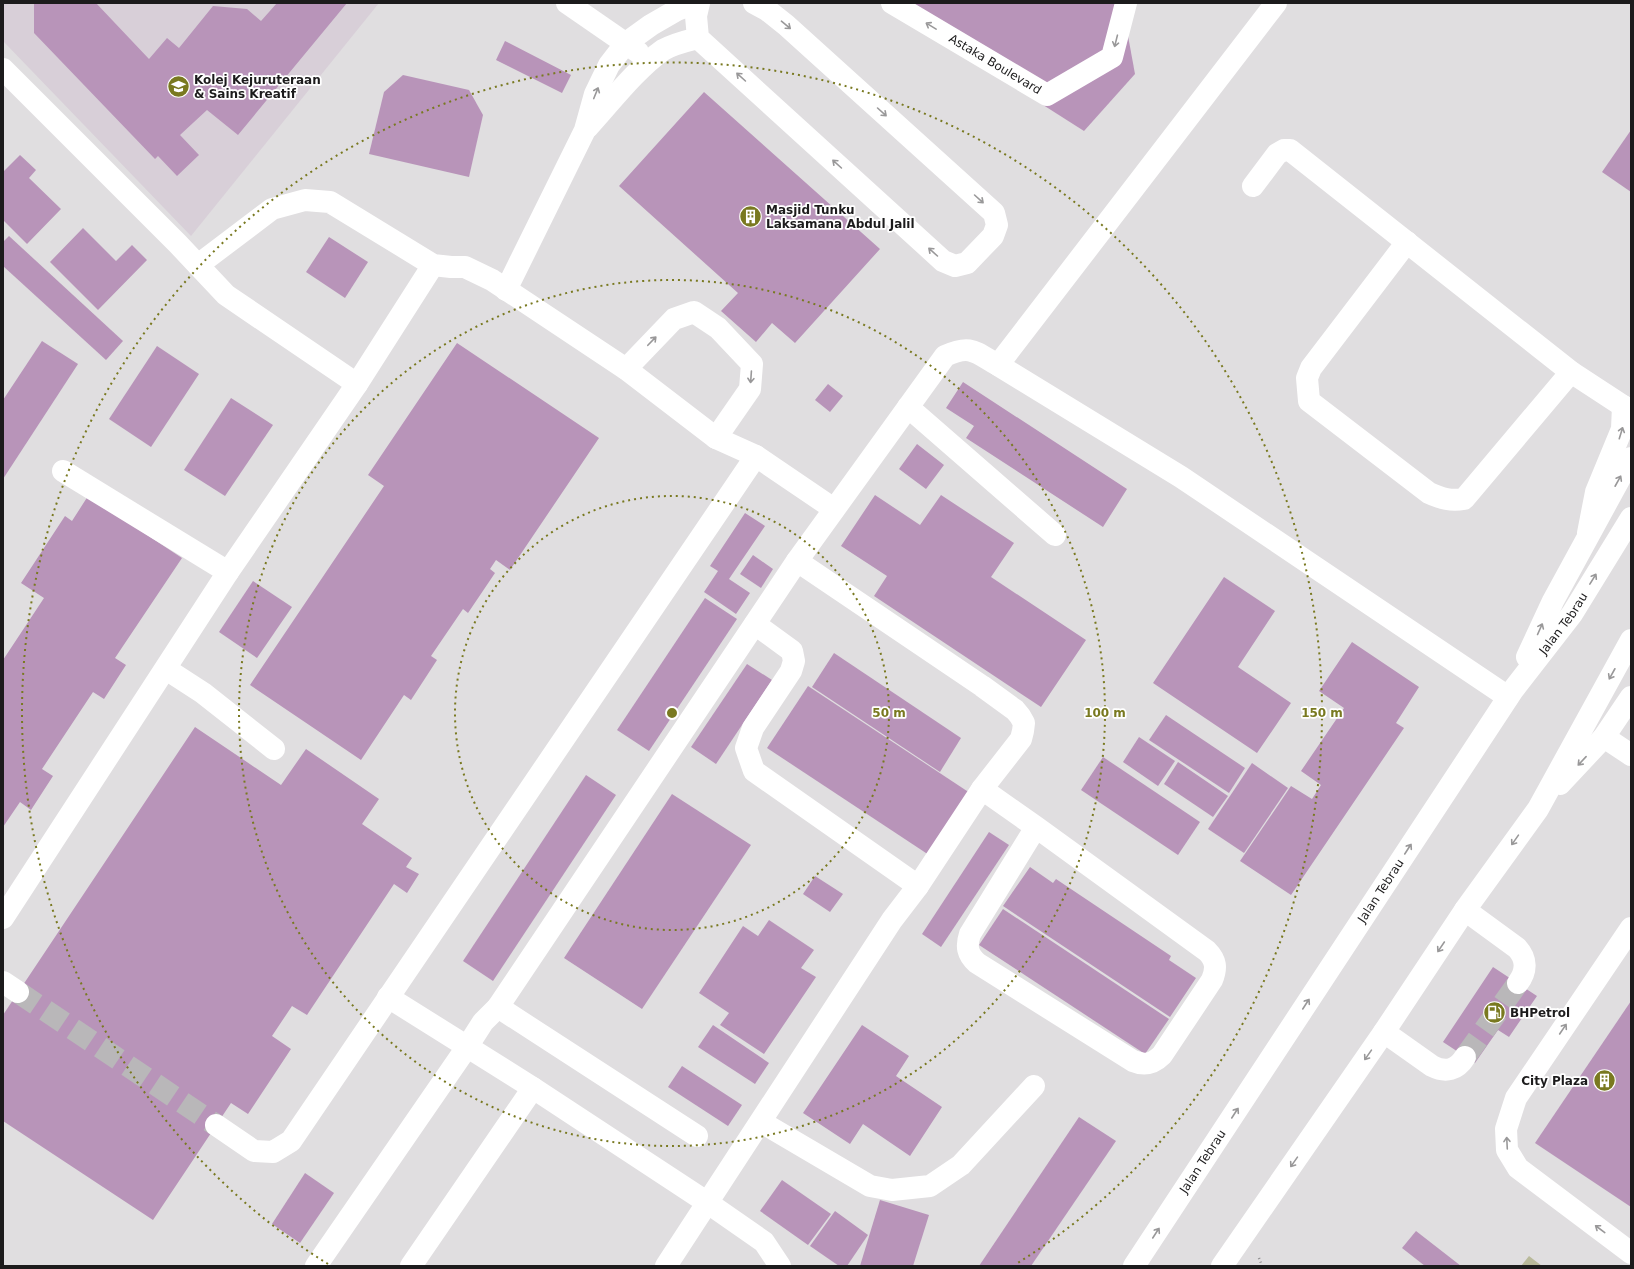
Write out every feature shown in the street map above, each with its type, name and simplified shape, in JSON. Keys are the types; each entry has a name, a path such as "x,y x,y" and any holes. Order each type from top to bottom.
{"main road":[{"path":"567,3 650,61"},
{"path":"506,290 585,130 595,94 610,65 626,44 650,25 677,10 695,3"},
{"path":"699,3 696,16 698,38 943,261 955,266 967,263 994,236 997,225 994,213 786,25 767,10 754,3"},
{"name":"Astaka Boulevard","path":"892,3 1048,96 1112,56 1126,3"},
{"path":"998,365 1276,3"},
{"path":"585,130 650,61 664,50 680,43 698,38"},
{"path":"3,69 226,295 357,384"},
{"path":"1253,186 1277,154 1284,150 1290,150 1572,372 1627,403 1622,429 1596,492 1588,536"},
{"path":"198,265 272,209 305,200 330,202 433,265 465,267 492,280 626,369 716,438 756,456 834,509"},
{"path":"1406,242 1311,368 1307,378 1309,400 1429,493 1439,498 1451,501 1464,499 1572,372"},
{"path":"3,918 228,572 357,384 433,265"},
{"path":"626,369 674,319 694,312 718,328 752,364 750,389 716,438"},
{"path":"316,1266 467,1047 482,1022 498,1006 797,561 945,356 958,350 971,350 998,365 1181,477 1510,693 1553,601 1631,458"},
{"path":"908,407 1055,535"},
{"path":"216,1125 254,1151 273,1152 291,1141 756,456"},
{"path":"63,471 228,572"},
{"name":"Jalan Tebrau","path":"1134,1266 1510,693 1572,614 1631,518"},
{"path":"666,1266 892,920 918,886 982,789 1021,739 1023,731 1024,723 1015,710 797,561"},
{"path":"755,624 792,651 794,661 791,671 753,728 746,748 754,771 918,886"},
{"path":"1538,809 1631,640"},
{"path":"166,669 203,693 274,749"},
{"path":"1222,1266 1384,1032 1465,910 1538,809 1604,737 1631,697"},
{"path":"1604,737 1631,755"},
{"path":"982,789 1036,827 1207,951 1213,957 1216,964 1212,980 1157,1061 1149,1064 1141,1064 1133,1061 971,958 967,942 970,934 1036,827"},
{"path":"1465,910 1517,948 1522,954 1525,962 1525,970 1518,983"},
{"path":"1631,928 1516,1098 1506,1129 1507,1150 1518,1168 1631,1253"},
{"path":"388,997 533,1088 708,1203 764,1242 780,1266"},
{"path":"498,1006 697,1136"},
{"path":"1384,1032 1440,1070 1449,1070 1457,1067 1465,1057"},
{"path":"761,1122 870,1186 892,1190 930,1186 961,1165 1034,1086"},
{"path":"411,1266 533,1088"}],"shaded area":[{"name":"Kolej Kejuruteraan & Sains Kreatif","path":"3,3 379,3 191,236 3,41"}],"green space":[{"path":"1529,1256 1542,1266 1521,1266"}],"building":[{"path":"34,3 96,3 149,59 167,38 179,48 213,6 247,9 261,21 277,3 347,3 238,135 207,110 180,135 199,155 177,176 158,156 155,159 34,33"},
{"path":"883,3 1122,3 1135,74 1084,131"},
{"path":"505,41 571,75 562,93 496,60"},
{"path":"403,75 469,90 483,115 469,177 369,154 384,92"},
{"name":"Masjid Tunku Laksamana Abdul Jalil","path":"704,92 880,249 795,343 772,323 756,342 721,311 738,293 619,186"},
{"path":"1631,130 1631,192 1602,172"},
{"path":"20,155 36,170 29,178 61,209 27,244 3,220 3,172"},
{"path":"83,228 116,261 132,245 147,260 98,310 50,262"},
{"path":"9,236 123,341 106,360 3,266 3,242"},
{"path":"329,237 368,262 345,298 306,272"},
{"path":"42,341 78,364 3,479 3,400"},
{"path":"457,343 599,438 510,570 496,560 490,569 495,573 468,613 463,609 431,656 437,660 411,700 404,695 361,760 250,685 384,486 368,475"},
{"path":"157,346 199,374 151,447 109,419"},
{"path":"963,382 1127,489 1103,527 966,438 974,426 946,408"},
{"path":"828,384 843,396 830,412 815,400"},
{"path":"231,398 273,425 225,496 184,470"},
{"path":"917,444 944,465 926,489 899,469"},
{"path":"875,495 920,525 941,495 1014,543 991,577 1086,640 1041,707 874,596 887,576 841,546"},
{"path":"88,496 182,558 115,658 126,665 104,699 93,692 42,769 53,776 31,810 20,802 3,827 3,660 44,598 21,583 65,516 72,521"},
{"path":"745,513 765,526 729,579 750,593 736,614 704,592 718,571 710,566"},
{"path":"753,555 773,569 761,588 740,574"},
{"path":"1224,577 1275,611 1238,667 1291,703 1257,753 1153,683"},
{"path":"253,581 292,607 257,658 219,632"},
{"path":"705,598 737,619 649,751 617,730"},
{"path":"1352,642 1419,687 1396,723 1404,728 1291,895 1240,861 1291,786 1312,799 1321,785 1301,771 1344,708 1319,691"},
{"path":"834,653 961,738 940,772 812,687"},
{"path":"747,664 772,680 716,764 691,747"},
{"path":"808,686 970,793 929,855 767,748"},
{"path":"1166,715 1245,768 1229,793 1149,740"},
{"path":"195,727 281,785 306,749 379,799 362,824 412,858 406,867 419,874 407,893 394,884 307,1015 292,1006 272,1036 291,1049 248,1114 231,1103 153,1220 3,1121 3,1015"},
{"path":"1139,737 1175,761 1158,786 1123,762"},
{"path":"1103,757 1200,822 1178,855 1081,790"},
{"path":"1178,762 1228,796 1213,817 1164,784"},
{"path":"1252,763 1288,788 1244,853 1208,829"},
{"path":"586,775 616,795 493,981 463,961"},
{"path":"672,794 751,845 642,1009 564,958"},
{"path":"989,832 1009,845 941,947 922,934"},
{"path":"1030,867 1053,883 1056,879 1171,956 1169,960 1196,978 1170,1017 1003,906"},
{"path":"815,876 843,894 830,912 803,894"},
{"path":"1003,909 1169,1019 1145,1054 979,945"},
{"path":"769,920 814,950 801,968 816,977 764,1054 720,1025 729,1013 699,993 743,926 758,936"},
{"name":"BHPetrol","path":"1493,967 1537,996 1509,1037 1498,1030 1475,1063 1443,1042"},
{"name":"City Plaza","path":"1631,1001 1631,1207 1535,1143"},
{"path":"713,1025 769,1063 755,1084 698,1047"},
{"path":"862,1025 909,1056 896,1076 942,1107 910,1156 863,1124 850,1144 803,1113"},
{"path":"682,1066 742,1105 728,1126 668,1087"},
{"path":"1079,1117 1116,1141 1031,1266 979,1266"},
{"path":"305,1173 334,1193 300,1243 272,1224"},
{"path":"782,1180 831,1214 808,1245 760,1211"},
{"path":"880,1200 929,1215 913,1266 860,1266"},
{"path":"835,1211 868,1235 847,1266 839,1266 810,1246"},
{"path":"1416,1231 1461,1266 1425,1266 1402,1248"}],"tunnel":[{"path":"1465,1057 1518,983"},
{"path":"18,992 216,1125"}],"place":[{"name":"Kolej Kejuruteraan & Sains Kreatif","path":"179,87"},
{"name":"Masjid Tunku Laksamana Abdul Jalil","path":"750,217"},
{"name":"BHPetrol","path":"1494,1013"},
{"name":"City Plaza","path":"1604,1081"}]}
